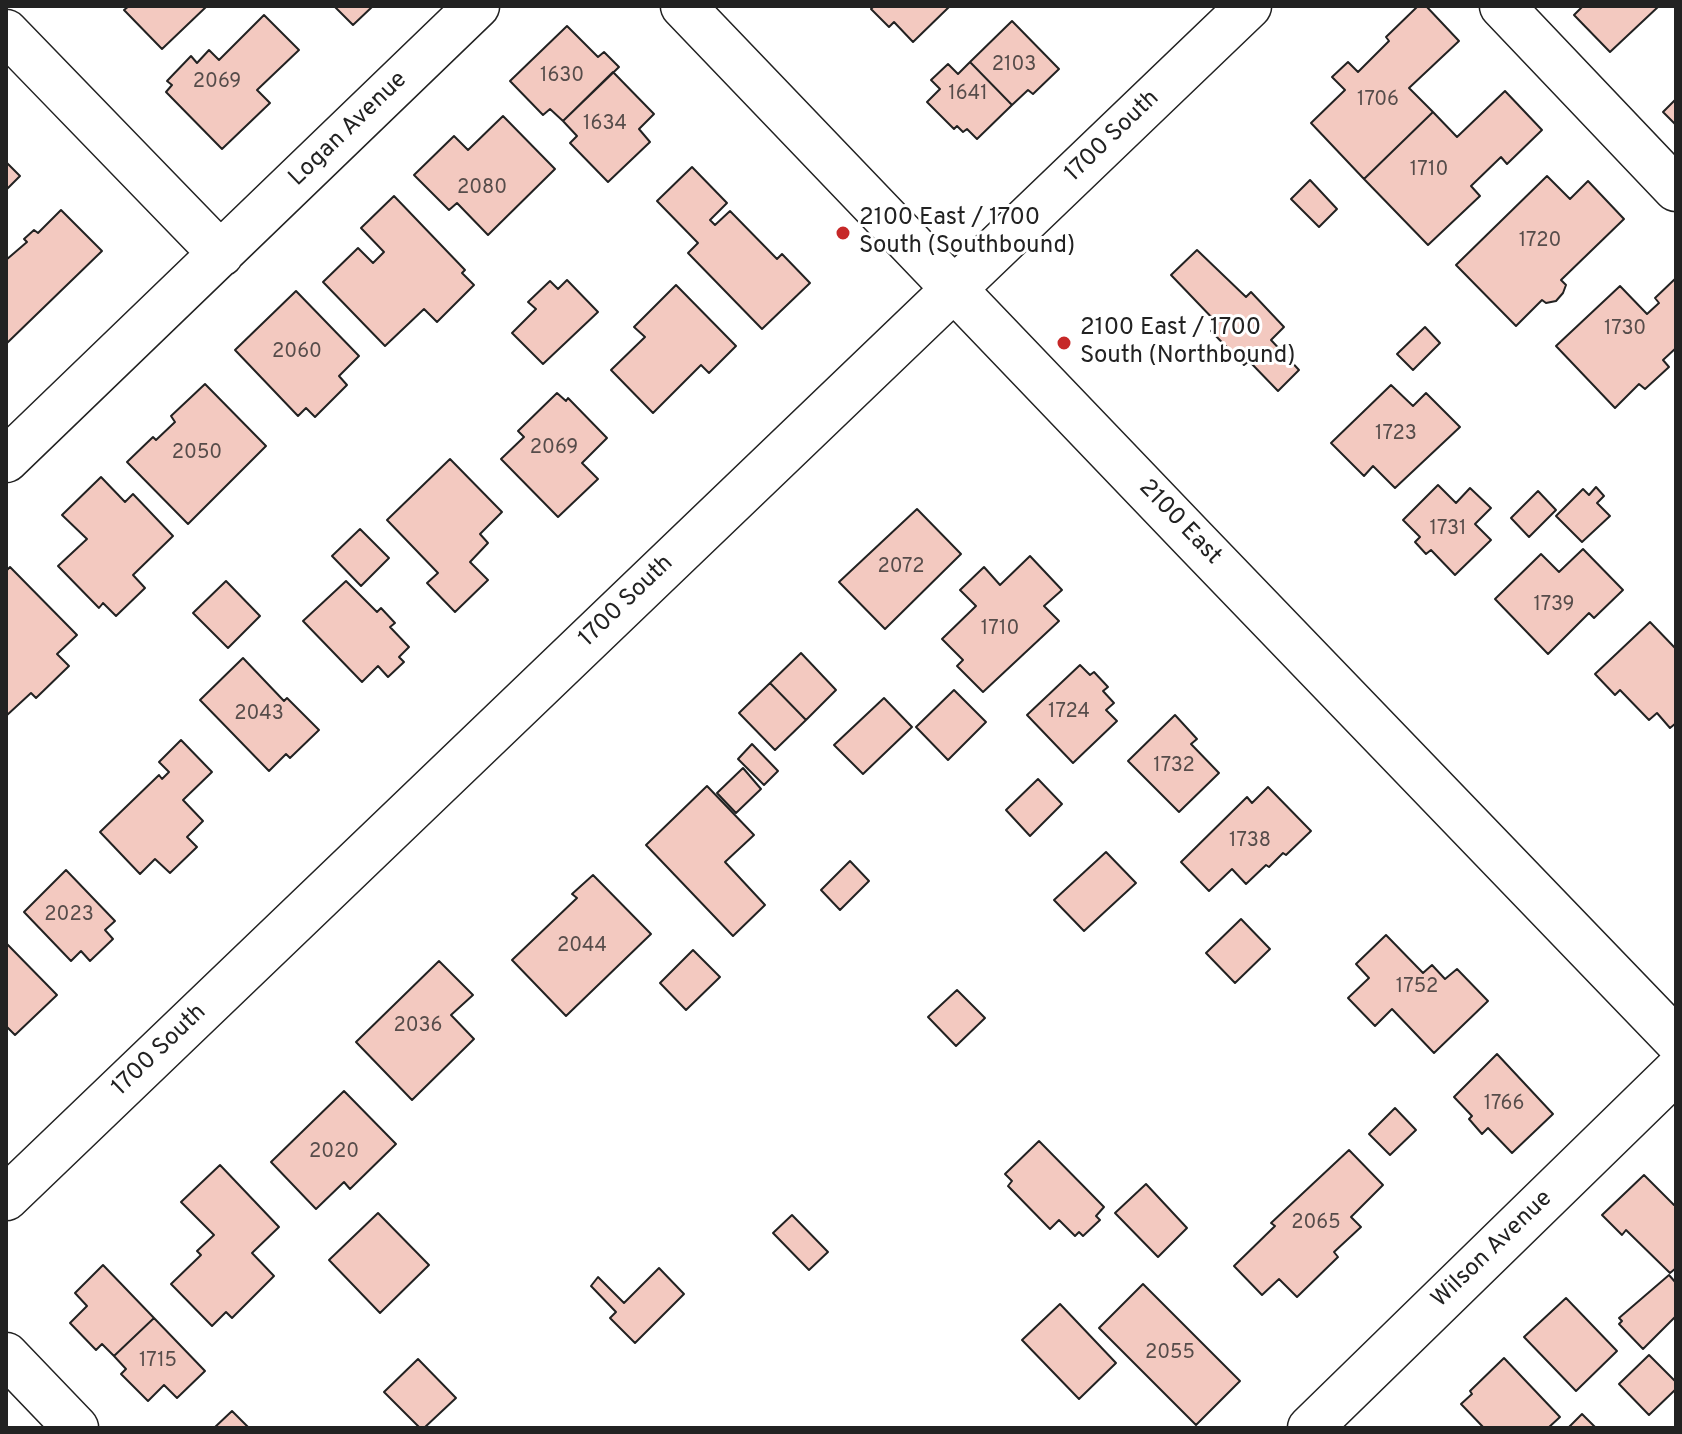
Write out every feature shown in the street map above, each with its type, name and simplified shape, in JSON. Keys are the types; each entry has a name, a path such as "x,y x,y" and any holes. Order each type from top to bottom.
{"street":[{"name":"Logan Avenue","path":"6,460 477,6"},
{"name":"2100 East","path":"683,6 1676,1040"},
{"name":"1700 South","path":"6,1198 1249,6"},
{"path":"1502,6 1676,189"},
{"path":"6,32 221,254"},
{"name":"Wilson Avenue","path":"1310,1428 1676,1071"},
{"path":"6,1355 76,1428"}],"building":[{"path":"129,6 207,6 162,49 124,10"},
{"path":"334,6 373,6 353,25"},
{"path":"874,6 950,6 913,42 894,22 889,27 871,9"},
{"path":"1418,6 1426,6 1459,41 1409,88 1433,112 1364,179 1311,123 1345,90 1332,77 1348,62 1358,72 1389,41 1386,37"},
{"path":"1583,6 1659,6 1610,52 1574,15"},
{"path":"264,15 299,50 257,90 270,103 222,149 166,92 172,85 167,81 191,56 197,63 209,50 219,60"},
{"path":"1012,21 1059,69 1033,94 1028,90 1012,105 970,62"},
{"path":"567,26 598,57 604,52 619,67 563,121 550,109 543,115 510,81"},
{"path":"970,62 1012,105 977,139 967,129 963,132 957,126 954,129 927,102 940,89 931,80 948,64 958,74"},
{"path":"613,72 654,114 639,129 650,142 608,182 570,143 577,136 563,121"},
{"path":"1505,91 1542,130 1507,164 1501,157 1471,186 1480,196 1428,245 1364,179 1433,112 1457,137"},
{"path":"1676,99 1676,125 1663,112"},
{"path":"503,116 555,169 488,235 457,203 449,210 414,175 454,136 468,150"},
{"path":"6,162 20,176 6,190"},
{"path":"692,167 727,203 710,220 715,225 730,211 777,259 782,254 810,283 762,329 688,253 698,243 657,201"},
{"path":"1547,176 1570,199 1588,181 1624,219 1561,280 1566,285 1556,301 1546,303 1542,300 1516,326 1456,265"},
{"path":"1310,180 1337,209 1319,227 1291,199"},
{"path":"394,196 465,270 462,273 474,285 437,322 424,309 385,346 323,282 358,248 373,263 384,252 361,228"},
{"path":"61,210 102,251 6,344 6,260 27,242 24,239 34,230 38,233"},
{"path":"1197,250 1246,297 1251,292 1284,327 1271,340 1299,370 1278,391 1249,361 1244,365 1211,331 1218,324 1171,275"},
{"path":"1676,278 1676,348 1663,360 1669,367 1645,389 1639,384 1615,408 1556,346 1620,286 1647,314 1659,303 1655,298"},
{"path":"567,280 598,312 543,364 512,333 536,309 528,302 550,281 558,289"},
{"path":"676,285 736,346 709,373 701,365 653,413 611,370 645,337 634,327"},
{"path":"296,291 359,356 339,376 347,385 315,417 306,408 298,416 235,350"},
{"path":"1425,327 1440,343 1413,370 1397,354"},
{"path":"205,384 266,446 188,524 127,462 153,437 156,440 175,422 171,416"},
{"path":"1391,385 1413,406 1426,393 1460,427 1395,488 1373,466 1364,476 1331,443"},
{"path":"557,393 566,401 568,398 607,438 582,463 598,479 558,517 501,459 524,437 518,431"},
{"path":"450,459 502,512 480,534 488,543 470,562 488,580 455,612 427,583 438,573 387,520"},
{"path":"101,477 125,502 133,494 173,536 133,575 145,588 116,616 103,603 99,608 58,566 87,539 62,515"},
{"path":"1438,485 1456,503 1470,488 1491,508 1475,524 1491,540 1455,575 1431,550 1426,554 1415,542 1420,537 1403,520"},
{"path":"1596,487 1604,496 1597,503 1610,516 1582,542 1556,516 1583,489 1589,495"},
{"path":"1538,491 1556,510 1529,537 1511,518"},
{"path":"917,509 961,554 885,629 839,582"},
{"path":"360,529 389,558 361,586 332,556"},
{"path":"1583,549 1623,590 1594,618 1589,613 1548,654 1495,599 1541,554 1559,572"},
{"path":"1030,556 1062,590 1044,606 1059,621 983,692 957,666 963,660 942,639 976,606 960,590 984,567 1000,585"},
{"path":"10,567 77,635 57,654 69,666 36,698 31,693 6,716 6,571"},
{"path":"226,581 260,616 228,648 193,613"},
{"path":"346,581 377,612 381,608 395,623 390,627 409,647 399,657 404,662 388,677 378,666 362,682 303,621"},
{"path":"1650,622 1676,649 1676,723 1670,728 1657,713 1649,720 1620,690 1615,695 1595,674"},
{"path":"801,653 836,690 806,720 770,683"},
{"path":"243,658 284,701 287,698 319,730 290,758 286,754 269,771 200,700"},
{"path":"1080,665 1090,675 1094,672 1108,687 1103,691 1114,703 1106,710 1117,721 1073,763 1027,715"},
{"path":"770,683 806,720 775,750 739,713"},
{"path":"954,690 986,722 948,760 916,727"},
{"path":"884,698 912,727 863,774 834,745"},
{"path":"1175,715 1197,739 1191,744 1219,773 1179,812 1128,761"},
{"path":"181,740 212,772 183,800 203,821 187,837 197,847 170,873 155,859 140,874 100,832 159,775 162,779 169,772 159,762"},
{"path":"752,744 778,771 764,785 738,759"},
{"path":"743,768 761,789 736,813 717,793"},
{"path":"1038,779 1062,804 1030,836 1006,810"},
{"path":"707,786 754,835 725,862 765,905 733,936 646,845"},
{"path":"1268,787 1311,831 1286,855 1283,853 1269,867 1266,865 1246,884 1232,869 1209,891 1181,862 1247,797 1252,803"},
{"path":"1106,852 1136,883 1084,931 1054,900"},
{"path":"850,861 869,881 840,910 821,890"},
{"path":"66,870 115,921 105,930 113,939 90,961 81,951 71,961 24,912"},
{"path":"593,875 651,934 566,1016 512,960 577,898 572,894"},
{"path":"1241,919 1270,949 1235,983 1206,953"},
{"path":"1386,935 1423,973 1432,965 1445,979 1457,969 1488,1001 1434,1053 1392,1009 1375,1026 1348,998 1369,978 1356,964"},
{"path":"6,943 57,995 15,1035 6,1026"},
{"path":"693,950 720,977 686,1010 660,983"},
{"path":"439,961 473,995 451,1015 474,1039 412,1100 356,1042"},
{"path":"957,990 985,1018 956,1046 928,1017"},
{"path":"1497,1054 1553,1114 1512,1153 1488,1128 1482,1134 1469,1119 1472,1116 1454,1097"},
{"path":"344,1091 396,1144 350,1189 344,1182 316,1209 271,1162"},
{"path":"1395,1108 1416,1130 1390,1155 1369,1134"},
{"path":"1039,1141 1104,1207 1096,1216 1100,1220 1083,1236 1079,1232 1075,1236 1059,1220 1050,1229 1008,1186 1012,1181 1005,1174"},
{"path":"1349,1150 1383,1185 1351,1217 1361,1227 1334,1252 1338,1257 1297,1297 1279,1279 1262,1295 1234,1266 1275,1226 1271,1223"},
{"path":"220,1165 279,1227 252,1253 274,1276 232,1318 226,1312 212,1326 171,1284 201,1255 197,1251 214,1235 181,1202"},
{"path":"1644,1175 1674,1205 1676,1203 1676,1268 1670,1273 1626,1230 1622,1235 1602,1215"},
{"path":"1146,1184 1187,1228 1158,1257 1115,1213"},
{"path":"378,1213 429,1265 380,1313 329,1260"},
{"path":"792,1215 828,1252 809,1270 773,1233"},
{"path":"103,1265 154,1318 114,1356 102,1344 96,1350 70,1323 87,1306 75,1293"},
{"path":"659,1268 684,1294 635,1343 610,1318 616,1312 591,1286 598,1277 624,1303"},
{"path":"1669,1275 1676,1283 1676,1316 1643,1349 1619,1324 1622,1321 1619,1318"},
{"path":"1143,1284 1240,1381 1196,1425 1099,1328"},
{"path":"1566,1298 1617,1351 1576,1391 1524,1337"},
{"path":"1060,1304 1116,1363 1079,1399 1022,1340"},
{"path":"154,1318 205,1371 177,1398 164,1385 148,1401 121,1374 126,1369 114,1356"},
{"path":"1649,1355 1676,1382 1676,1389 1649,1415 1619,1384"},
{"path":"1504,1358 1560,1417 1548,1428 1484,1428 1461,1404"},
{"path":"418,1359 456,1398 424,1428 420,1428 384,1392"},
{"path":"232,1411 249,1428 214,1428"},
{"path":"1582,1414 1596,1428 1568,1428"}],"place":[{"name":"2100 East / 1700 South (Southbound)","path":"843,233"},
{"name":"2100 East / 1700 South (Northbound)","path":"1064,343"}]}
